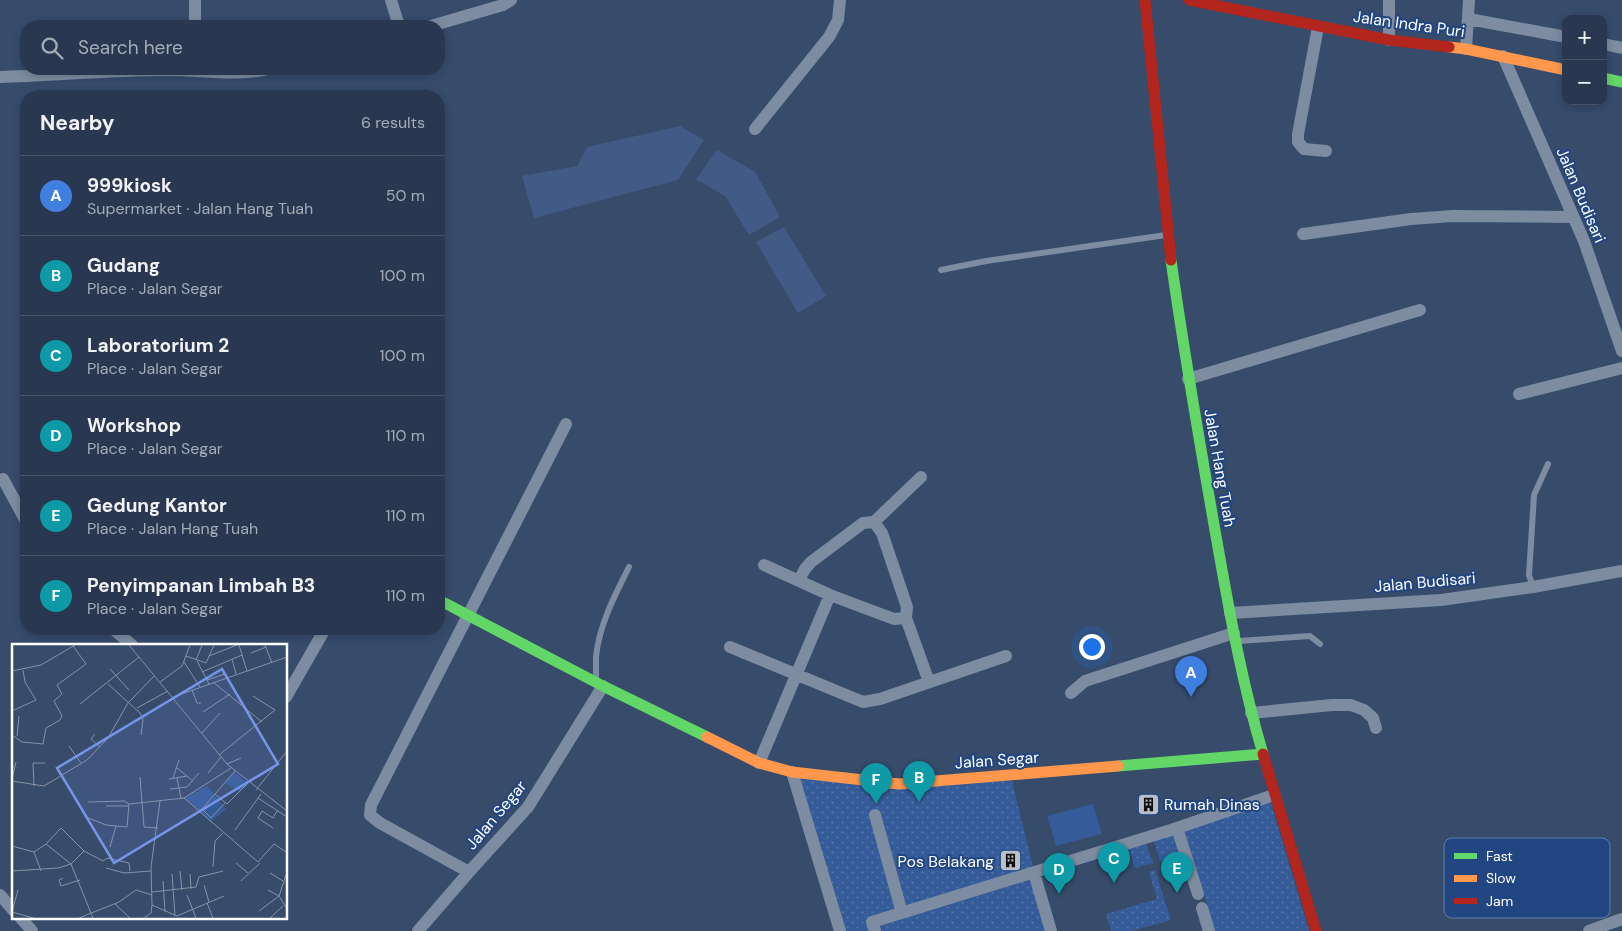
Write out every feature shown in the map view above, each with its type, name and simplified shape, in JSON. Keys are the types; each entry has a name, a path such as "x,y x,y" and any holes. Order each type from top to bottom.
{"street":[{"path":"194,0 195,20"},
{"path":"391,0 397,20"},
{"path":"445,22 503,5 510,0"},
{"path":"755,129 829,37 838,20 840,0"},
{"name":"Jalan Hang Tuah","path":"1145,0 1167,235 1188,379 1230,613 1251,713 1262,754 1316,931"},
{"name":"Jalan Indra Puri","path":"1189,0 1318,27 1389,40 1466,49 1562,69"},
{"path":"1389,0 1389,40"},
{"path":"1466,49 1469,0"},
{"path":"1469,19 1562,36"},
{"path":"1318,27 1298,142 1304,148 1326,151"},
{"path":"1607,45 1622,48"},
{"name":"Jalan Budisari","path":"1503,56 1584,242 1622,351"},
{"path":"0,78 54,75"},
{"path":"1607,79 1622,82"},
{"path":"1303,234 1411,219 1453,216 1573,218"},
{"path":"1188,379 1420,310"},
{"path":"1520,394 1622,368"},
{"path":"469,872 380,823 370,815 371,804 566,424"},
{"path":"799,580 811,562 863,523 874,522 921,477"},
{"path":"3,479 20,510"},
{"path":"874,522 882,533 907,607 906,618 929,682"},
{"path":"764,564 830,594 894,619 906,618"},
{"name":"Jalan Budisari","path":"1230,613 1441,600 1533,587 1622,571"},
{"path":"759,763 830,594"},
{"path":"445,603 600,684"},
{"path":"120,635 131,644"},
{"path":"288,694 322,635"},
{"path":"1071,693 1085,681 1235,637"},
{"path":"730,647 863,702 880,699 1006,656"},
{"name":"Jalan Segar","path":"418,931 528,807 600,684 759,763 792,772 899,784 1262,754"},
{"path":"1251,713 1351,705 1364,710 1373,718 1376,728"},
{"path":"792,772 840,931"},
{"path":"874,931 872,922 1177,828 1274,795"},
{"path":"876,815 902,913"},
{"path":"1177,828 1198,894"},
{"path":"1034,873 1051,931"},
{"path":"0,895 12,909"},
{"path":"1202,908 1209,931"},
{"path":"21,918 32,931"},
{"path":"1589,931 1622,919"}],"lane":[{"path":"941,270 986,261 1167,235"},
{"path":"1533,587 1530,575 1534,494 1548,464"},
{"path":"600,684 596,657 602,630 613,599 629,567"},
{"path":"1235,637 1310,636 1320,644"}],"shaded area":[{"path":"680,126 704,140 678,180 534,218 522,176 577,166 587,147"},
{"path":"717,150 755,172 780,217 749,235 725,196 696,179"},
{"path":"784,227 826,296 798,313 756,242"},
{"path":"797,777 1012,781 1049,931 844,931"},
{"path":"1269,797 1309,931 1209,931 1202,908 1208,905 1177,828"},
{"path":"1093,804 1102,834 1056,846 1047,816"},
{"path":"1173,835 1180,855 1160,861 1154,841"},
{"path":"1146,844 1153,863 1135,868 1129,849"},
{"path":"1155,870 1171,920 1132,931 1111,931 1106,914 1157,899 1149,872"}],"traffic: fast":[{"path":"1607,79 1622,82"},
{"path":"1171,260 1192,399 1226,591 1242,673 1263,754"},
{"path":"445,603 603,686 707,737"},
{"path":"1118,766 1263,754"}],"traffic: slow":[{"path":"1449,47 1562,69"},
{"path":"707,737 759,763 792,772 899,784 1118,766"}],"traffic: jam":[{"path":"1145,0 1171,260"},
{"path":"1189,0 1389,40 1449,47"},
{"path":"1263,754 1316,931"}],"place":[{"name":"999kiosk","path":"1191,697"},
{"name":"Gudang","path":"919,802"},
{"name":"Penyimpanan Limbah B3","path":"876,804"},
{"name":"Rumah Dinas","path":"1148,804"},
{"name":"Pos Belakang","path":"1010,861"},
{"name":"Laboratorium 2","path":"1114,883"},
{"name":"Gedung Kantor","path":"1177,893"},
{"name":"Workshop","path":"1059,894"}]}
